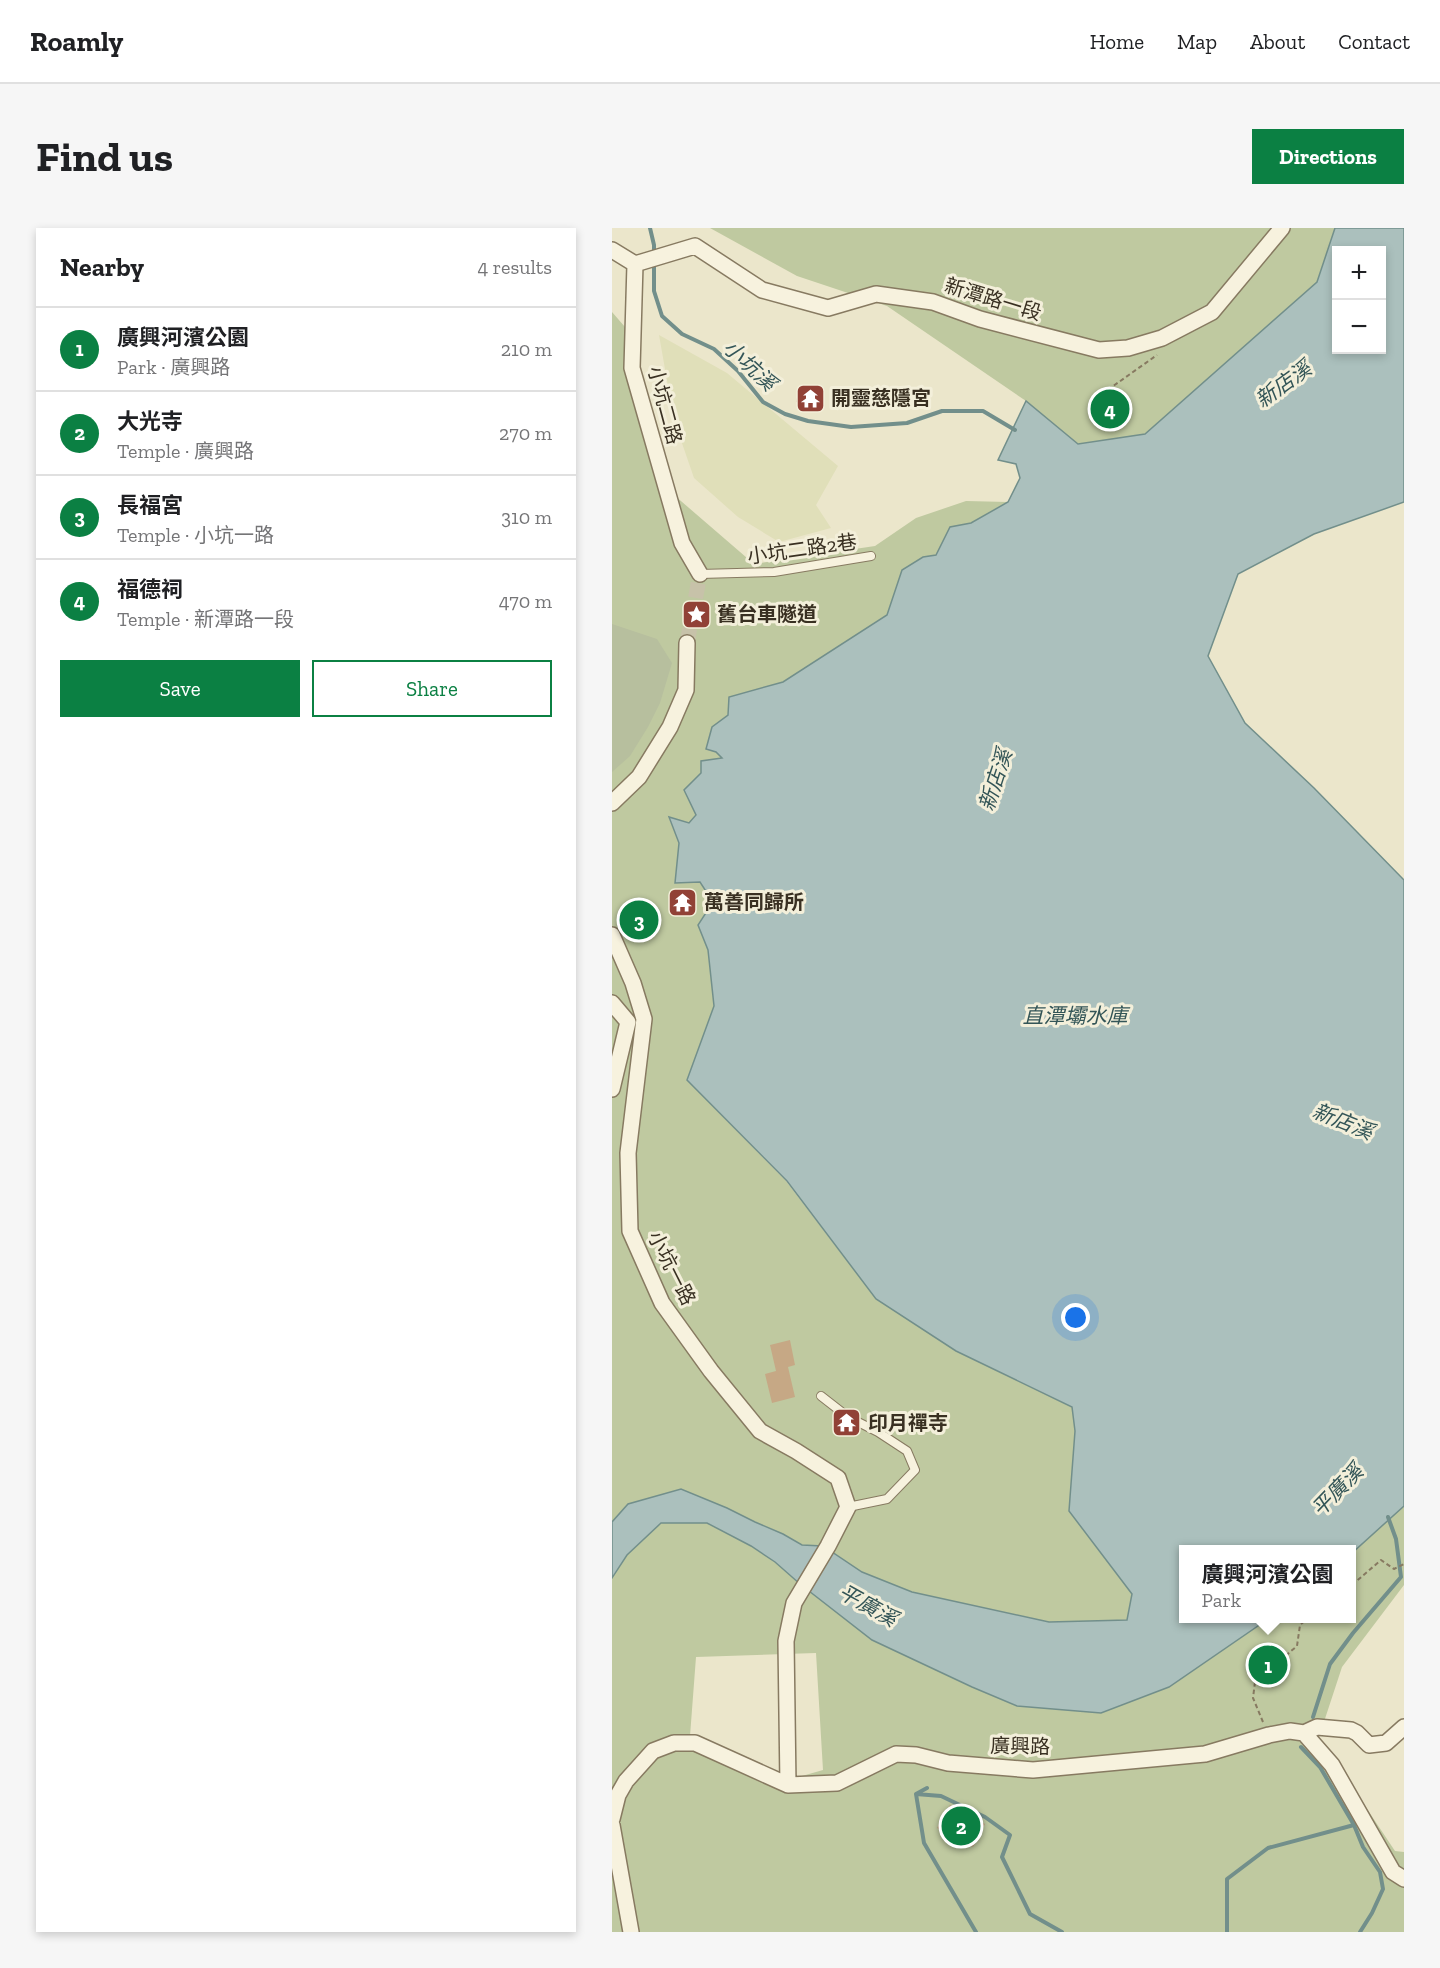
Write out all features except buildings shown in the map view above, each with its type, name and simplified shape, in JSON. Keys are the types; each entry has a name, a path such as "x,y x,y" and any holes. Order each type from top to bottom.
{"street":[{"name":"新潭路一段","path":"640,262 695,246 762,290 828,308 876,294 933,302 980,320 1099,350 1128,348 1162,338 1212,312 1282,228"},
{"path":"612,250 640,262"},
{"name":"小坑二路","path":"640,262 632,368 682,543 700,574"},
{"path":"612,803 639,777 670,727 686,690 687,643"},
{"name":"小坑一路","path":"612,935 633,983 644,1019 628,1153 630,1231 662,1303 711,1371 760,1431 838,1478 848,1508"},
{"path":"612,1003 628,1022 612,1089"},
{"path":"788,1785 786,1641 794,1604 848,1508"},
{"name":"廣興路","path":"612,1812 626,1780 653,1751 674,1743 695,1743 788,1785 837,1783 896,1754 916,1755 948,1763 1033,1770 1205,1754 1269,1735 1290,1731 1304,1733 1317,1727 1351,1730 1369,1745 1386,1743 1404,1727"},
{"path":"1304,1733 1332,1765 1394,1872 1404,1879"},
{"path":"612,1826 631,1932"}],"lane":[{"name":"小坑二路2巷","path":"700,574 774,573 871,556"},
{"path":"820,1396 848,1417 878,1432 907,1451 915,1470 887,1499 848,1508"}],"path":[{"path":"1113,405 1109,389 1165,349"},
{"path":"1356,1582 1381,1560 1394,1569 1404,1564"},
{"path":"1269,1735 1253,1698 1255,1682 1297,1646 1302,1623"}],"green space":[{"path":"710,228 1335,228 1317,282 1145,434 1078,444 1026,401 887,306 797,276"},
{"path":"612,312 625,327 667,489 754,564 875,546 916,518 966,501 1008,502 971,523 950,527 936,555 923,557 902,570 887,615 783,682 730,697 728,715 712,727 716,752 722,758 701,773 685,790 696,815 689,824 669,818 679,843 675,883 700,882 713,902 698,925 708,950 714,1006 687,1080 786,1181 876,1299 956,1351 1072,1407 1075,1431 1069,1511 1132,1594 1127,1620 1049,1622 912,1592 862,1572 823,1546 802,1545 755,1522 628,1504 612,1522"},
{"path":"659,335 727,373 838,466 816,505 831,528 779,542 738,517 694,478 674,420"},
{"path":"612,624 657,639 672,663 660,703 648,727 630,756 612,772"},
{"path":"1404,1506 1404,1585 1342,1667 1319,1737 1395,1851 1404,1852 1404,1932 612,1932 612,1578 627,1555 661,1523 707,1523 751,1546 775,1562 872,1640 1017,1706 1169,1687 1262,1623 1356,1623 1356,1549","holes":["816,1653 823,1770 795,1778 690,1736 696,1657"]}],"water":[{"name":"直潭壩水庫","path":"1335,228 1404,228 1404,502 1314,534 1238,574 1208,656 1245,723 1314,788 1404,880 1404,1506 1356,1549 1356,1545 1179,1545 1179,1623 1262,1623 1169,1687 1101,1713 1017,1706 872,1640 775,1562 751,1546 707,1523 661,1523 627,1555 612,1578 612,1522 628,1504 681,1489 727,1508 802,1545 823,1546 862,1572 912,1592 1049,1622 1127,1620 1132,1594 1069,1511 1075,1431 1072,1407 956,1351 876,1299 787,1181 687,1080 714,1006 708,950 698,925 713,902 700,882 675,883 679,843 669,817 689,823 696,815 684,790 701,773 701,761 722,758 716,752 706,749 712,727 728,715 729,697 783,682 887,615 902,570 923,557 936,555 950,527 971,523 1008,502 1020,478 1016,464 998,460 1026,401 1078,444 1145,434 1317,282"}],"waterway":[{"name":"小坑溪","path":"650,228 654,254"},
{"name":"小坑溪","path":"654,261 654,291 662,316 682,334 714,349 738,371 763,402 785,414 808,421 851,427 907,423 942,411 983,411 1015,430"},
{"path":"1313,1717 1330,1664 1401,1577 1396,1539 1388,1517"},
{"path":"1301,1747 1320,1767 1354,1825 1363,1847 1380,1872 1383,1889 1360,1932"},
{"path":"927,1788 916,1794 924,1843 976,1932"},
{"path":"916,1794 941,1796 985,1817 1010,1835 1002,1857 1030,1914 1062,1932"},
{"path":"1227,1932 1227,1879 1268,1848 1354,1825"}],"tunnel":[{"path":"687,643 700,574"}],"place":[{"name":"開靈慈隱宮","path":"810,398"},
{"name":"福德祠","path":"1110,409"},
{"name":"舊台車隧道","path":"696,614"},
{"name":"萬善同歸所","path":"683,902"},
{"name":"長福宮","path":"639,920"},
{"name":"印月禪寺","path":"847,1423"},
{"name":"廣興河濱公園","path":"1268,1665"},
{"name":"大光寺","path":"961,1826"}],"water label":[{"name":"新店溪","path":"1283,384"},
{"name":"新店溪","path":"995,780"},
{"name":"新店溪","path":"1343,1121"},
{"name":"平廣溪","path":"1337,1490"},
{"name":"平廣溪","path":"868,1605"}]}
